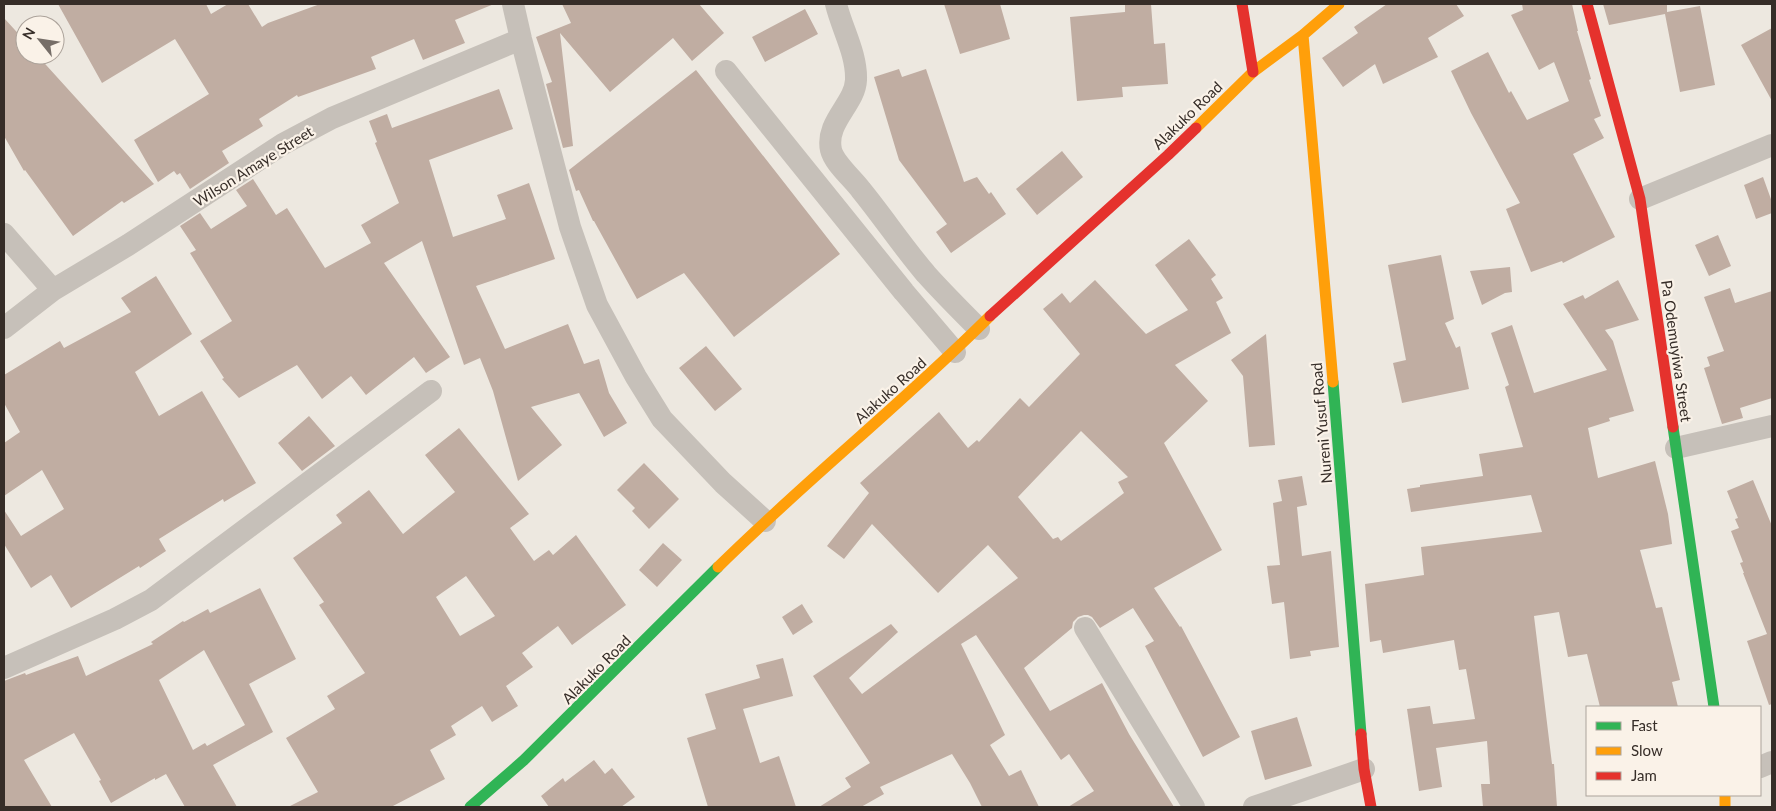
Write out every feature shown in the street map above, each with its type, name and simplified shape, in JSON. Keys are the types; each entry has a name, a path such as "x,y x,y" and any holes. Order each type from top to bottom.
{"street":[{"path":"513,4 520,39 570,227 597,306 636,377 662,419 723,483 765,521"},
{"path":"836,4 854,59 856,80 852,96 842,110 832,132 832,151 842,168 925,272 979,329"},
{"path":"1242,4 1253,72"},
{"name":"Alakuko Road","path":"470,807 524,760 765,521 955,352 990,316 1168,155 1253,72 1303,35 1339,4"},
{"name":"Pa Odemuyiwa Street","path":"1588,4 1640,199 1714,706"},
{"name":"Nureni Yusuf Road","path":"1303,35 1364,769 1371,807"},
{"name":"Wilson Amaye Street","path":"4,328 53,290 283,144 332,118 520,39"},
{"path":"726,71 955,352"},
{"path":"1640,199 1772,145"},
{"path":"4,234 53,290"},
{"path":"4,668 116,619 151,600 431,391"},
{"path":"1676,448 1772,426"},
{"path":"1086,628 1194,807"},
{"path":"1254,807 1364,769"}],"building":[{"path":"58,4 206,4 211,14 228,4 248,4 262,27 268,23 320,4 494,4 455,20 465,43 423,60 414,39 371,57 376,69 298,97 297,95 259,119 263,126 222,151 229,163 190,189 180,173 177,175 174,171 158,182 134,140 209,94 175,39 102,83"},
{"path":"562,4 699,4 724,33 692,61 673,38 610,92 560,33 573,146 563,148 546,84 552,82 536,37 571,23"},
{"path":"944,4 1000,4 1010,39 960,54"},
{"path":"1125,4 1151,4 1154,44 1165,43 1168,84 1122,87 1123,97 1077,101 1070,17 1125,12"},
{"path":"1387,4 1456,4 1464,16 1428,38 1438,57 1383,84 1375,64 1343,87 1322,58 1358,33 1354,27"},
{"path":"1522,4 1572,4 1577,31 1591,79 1589,80 1601,116 1594,119 1604,138 1573,154 1615,237 1563,263 1562,261 1531,272 1506,209 1520,203 1471,113 1451,71 1488,52 1509,93 1511,91 1527,120 1569,101 1554,62 1539,70 1511,15 1523,10"},
{"path":"1603,4 1667,4 1667,12 1700,6 1715,85 1680,92 1665,14 1609,25"},
{"path":"805,9 818,34 765,62 752,37"},
{"path":"4,18 15,30 15,65 46,65 154,184 124,203 122,201 73,236 24,171 4,136"},
{"path":"1772,28 1772,101 1741,45"},
{"path":"899,69 902,77 926,69 964,182 977,177 989,194 991,192 1006,214 951,253 936,232 947,224 899,160 874,77"},
{"path":"696,70 840,254 734,337 684,273 637,299 593,221 579,190 576,191 569,170"},
{"path":"499,89 513,129 429,160 453,237 506,219 497,195 529,183 555,259 476,286 505,349 568,324 584,364 599,359 609,393 627,423 604,437 579,393 531,407 562,445 518,481 493,391 480,358 464,365 422,241 384,263 450,357 426,373 414,357 366,395 351,376 322,399 297,365 239,398 222,379 224,378 200,341 232,321 190,253 196,250 180,226 200,213 211,229 247,206 236,190 253,179 276,215 287,208 325,268 371,243 361,225 399,203 375,143 377,142 369,121 387,114 392,128"},
{"path":"1062,151 1083,177 1037,215 1016,189"},
{"path":"1763,177 1772,202 1772,213 1756,219 1744,185"},
{"path":"1718,235 1731,266 1709,276 1695,245"},
{"path":"1189,239 1216,275 1211,279 1223,298 1216,302 1231,333 1175,365 1208,401 1164,443 1222,550 1154,588 1181,626 1240,737 1203,757 1145,646 1154,641 1133,608 1100,628 1092,617 1084,615 1078,617 1073,622 1072,628 1024,668 1050,711 1102,683 1129,734 1174,807 1068,807 1094,791 1069,754 1061,760 976,635 961,644 1005,735 990,745 1009,776 1021,770 1039,807 982,807 952,754 880,787 884,794 861,807 819,807 851,787 845,778 870,763 813,676 891,624 898,632 849,678 862,694 1018,578 988,545 938,593 872,524 844,559 827,546 869,493 860,483 939,412 968,448 977,440 979,442 1020,398 1029,407 1080,354 1043,309 1062,293 1070,303 1095,280 1146,334 1188,310 1155,265","holes":["1081,431 1128,477 1118,482 1124,493 1061,541 1058,537 1053,539 1018,497"]},
{"path":"1441,255 1454,319 1445,323 1456,348 1460,346 1469,389 1402,403 1393,363 1406,360 1388,265"},
{"path":"1510,267 1512,292 1505,293 1482,305 1470,271"},
{"path":"156,276 192,334 135,372 159,416 202,391 256,483 224,502 223,499 159,539 166,551 71,608 51,575 31,588 4,544 4,510 21,536 64,509 42,470 4,496 4,443 20,432 4,403 4,375 60,341 64,348 131,312 121,298"},
{"path":"1618,280 1639,320 1605,330 1613,341 1634,411 1609,418 1610,421 1588,428 1598,478 1655,461 1668,514 1672,544 1640,550 1656,608 1662,607 1680,680 1672,682 1678,706 1600,706 1587,654 1568,657 1559,612 1534,616 1552,764 1554,764 1557,807 1483,807 1481,784 1490,784 1487,741 1436,748 1442,787 1419,791 1407,709 1430,706 1433,724 1475,719 1466,669 1459,670 1454,640 1383,653 1381,640 1370,642 1365,584 1424,575 1421,547 1542,532 1531,495 1411,512 1407,489 1420,487 1420,485 1483,476 1479,454 1523,447 1505,387 1509,385 1491,333 1512,325 1534,393 1607,370 1563,304 1583,295 1585,299"},
{"path":"1730,288 1735,303 1772,291 1772,398 1740,408 1743,418 1722,424 1704,368 1710,366 1707,357 1724,351 1704,297"},
{"path":"1266,334 1275,445 1249,447 1243,376 1231,360"},
{"path":"706,346 742,389 715,411 679,368"},
{"path":"309,416 335,446 302,471 278,443"},
{"path":"459,428 529,514 510,528 534,561 549,550 553,555 576,535 626,605 572,645 558,626 522,653 533,667 506,686 518,706 492,722 482,706 451,726 456,735 430,750 445,779 391,807 288,807 318,792 286,738 335,709 327,696 365,673 319,605 324,602 293,558 342,523 336,515 369,490 403,534 455,492 425,455","holes":["466,576 495,616 460,636 436,597"]},
{"path":"644,463 679,499 649,529 632,511 635,508 617,490"},
{"path":"1302,476 1307,505 1297,507 1302,556 1331,551 1339,647 1310,651 1311,656 1290,659 1284,602 1272,604 1267,566 1280,565 1273,503 1282,501 1278,480"},
{"path":"1753,480 1772,526 1772,704 1769,705 1747,641 1767,634 1743,573 1740,563 1743,562 1731,531 1739,528 1735,519 1738,518 1727,491"},
{"path":"663,543 682,560 657,587 639,570"},
{"path":"260,588 296,659 249,684 273,732 213,765 237,807 185,807 166,774 155,780 155,778 111,803 99,781 101,780 74,733 24,760 52,807 4,807 4,681 78,656 86,676 153,644 151,642 183,621 208,609 210,613","holes":["204,650 245,725 207,746 205,743 193,750 159,680"]},
{"path":"802,604 813,622 793,635 782,617"},
{"path":"783,658 793,696 743,709 760,763 779,756 796,807 708,807 687,738 716,729 705,694 760,678 756,665"},
{"path":"1297,717 1312,766 1265,780 1251,731"},
{"path":"594,760 605,774 612,768 635,797 621,807 549,807 541,796 563,778 565,782"}],"traffic: fast":[{"path":"1333,382 1361,734"},
{"path":"1673,427 1714,706"},
{"path":"470,807 524,760 718,567"}],"traffic: slow":[{"path":"1196,128 1253,72 1303,35 1339,4"},
{"path":"1303,35 1333,382"},
{"path":"718,567 785,503 923,380 990,316"},
{"path":"1725,796 1725,807"}],"traffic: jam":[{"path":"1242,4 1253,72"},
{"path":"1587,4 1640,199 1673,427"},
{"path":"990,316 1196,128"},
{"path":"1361,734 1364,769 1371,807"}]}
